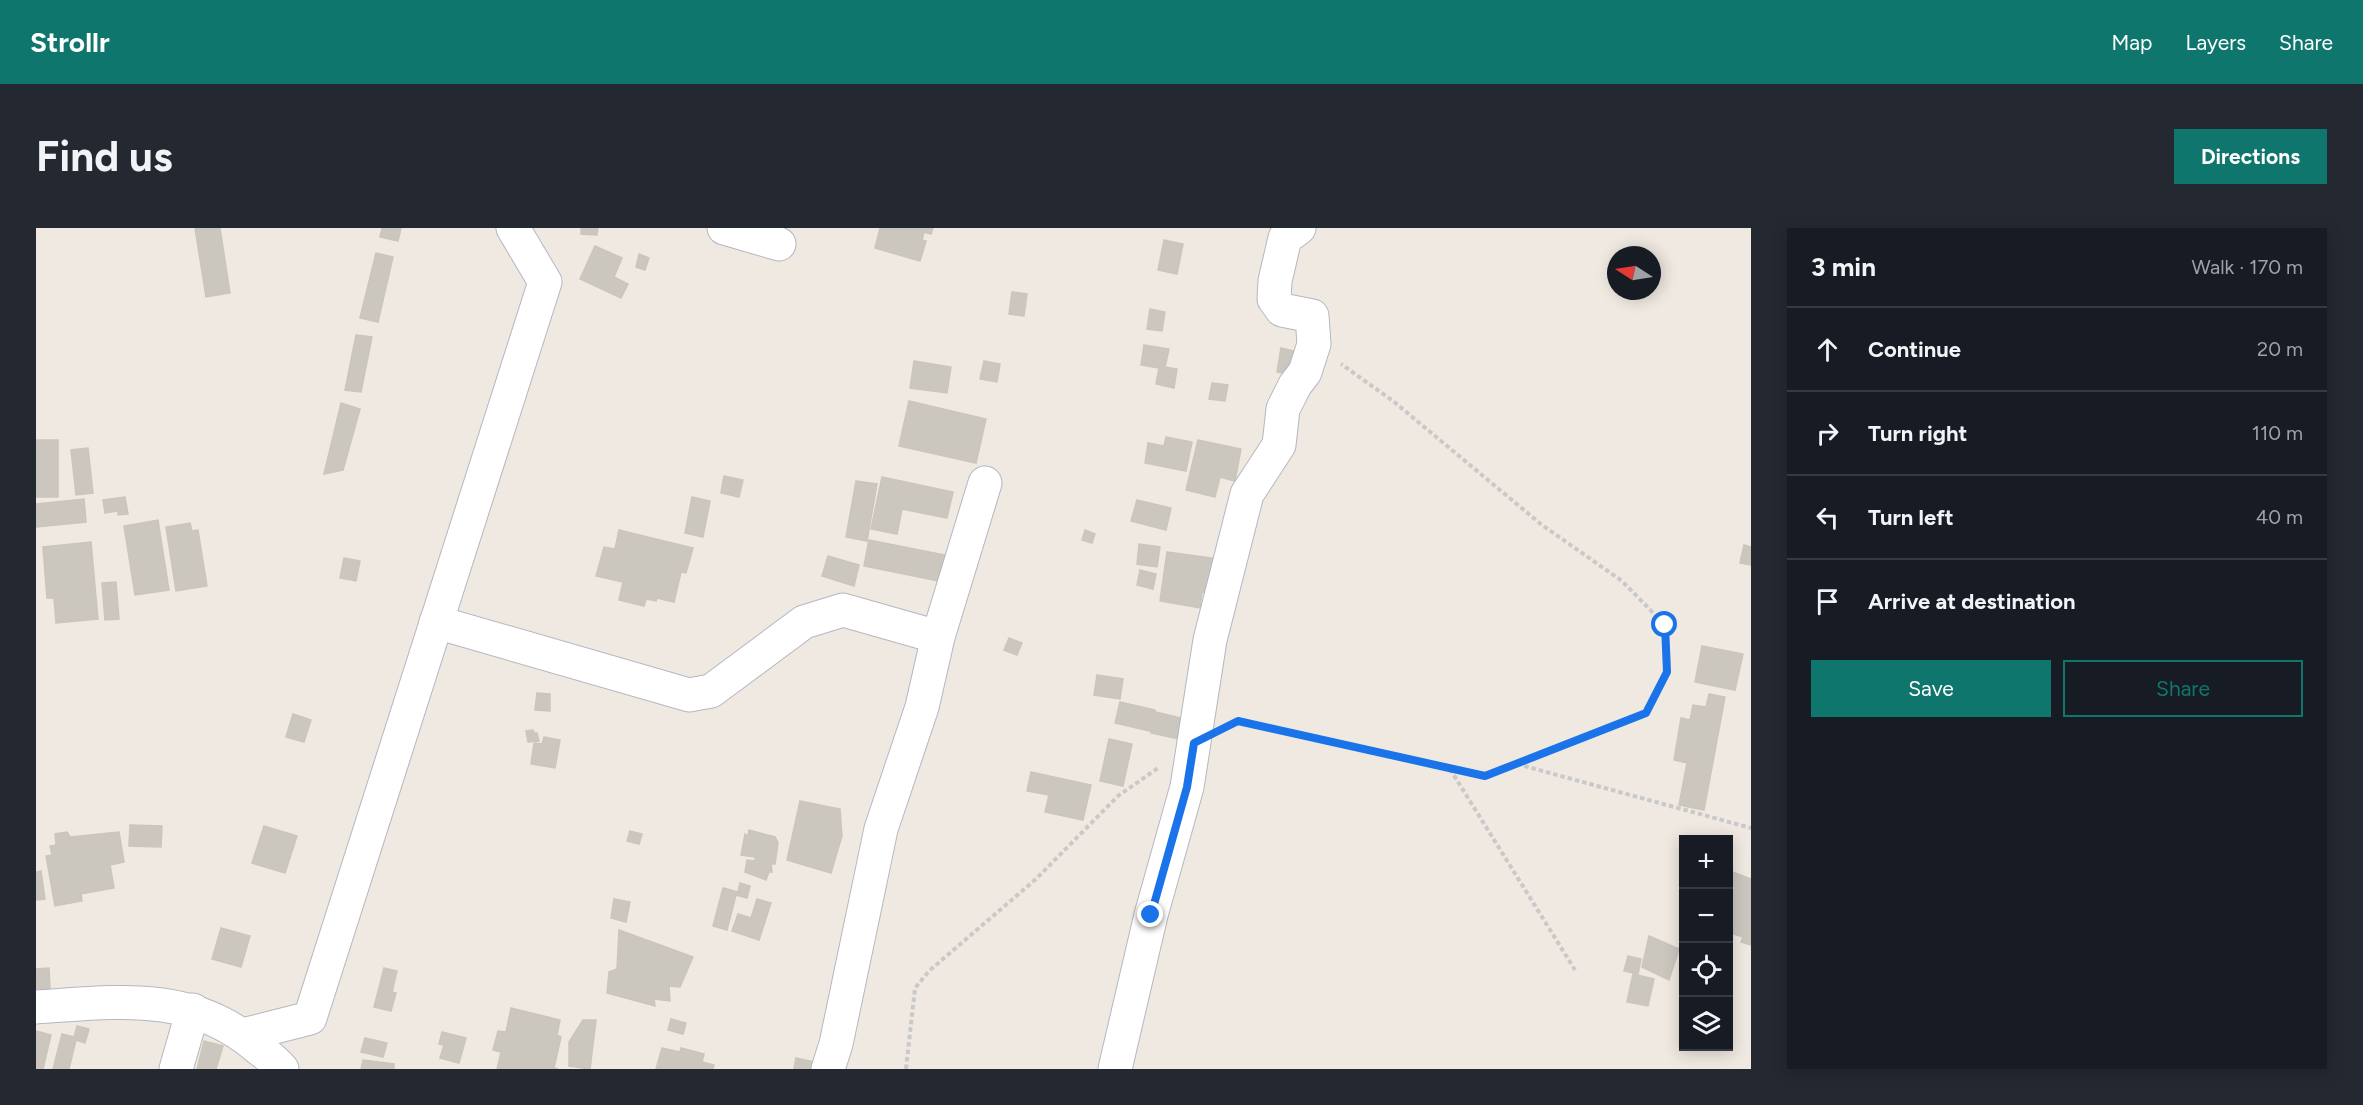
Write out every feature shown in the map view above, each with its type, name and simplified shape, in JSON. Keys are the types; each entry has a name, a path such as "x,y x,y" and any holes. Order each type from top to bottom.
{"street":[{"path":"243,1035 310,1018 545,282 513,228"},
{"path":"724,228 779,244"},
{"path":"1115,1069 1151,915 1187,787 1210,640 1247,494 1279,445 1283,409 1295,385 1305,372 1314,344 1312,316 1282,310 1274,298 1275,281 1285,238 1299,228"},
{"path":"828,1069 836,1044 880,829 922,707 938,637 984,483"},
{"path":"436,622 689,695 711,691 804,622 843,610 938,637"},
{"path":"36,1007 131,1001 193,1010 243,1035 282,1069"},
{"path":"176,1069 193,1010"}],"path":[{"path":"906,1069 915,988 929,971 1036,879 1118,796 1194,743 1238,721 1485,776 1646,713 1667,672 1665,625 1622,581 1542,525 1393,401 1314,344"},
{"path":"1517,764 1751,828"},
{"path":"1450,768 1575,970"}],"building":[{"path":"195,228 220,228 230,293 206,297"},
{"path":"382,228 401,228 398,241 380,237"},
{"path":"581,228 598,228 597,235 581,234"},
{"path":"880,228 933,228 931,234 924,232 922,240 926,241 920,261 875,248"},
{"path":"1164,240 1183,244 1177,274 1158,270"},
{"path":"595,246 622,258 614,277 628,284 621,298 580,279"},
{"path":"376,253 393,257 378,322 360,318"},
{"path":"639,254 649,258 645,270 636,267"},
{"path":"1012,292 1027,294 1024,316 1009,314"},
{"path":"1150,309 1165,312 1162,331 1147,329"},
{"path":"356,335 372,337 361,392 345,390"},
{"path":"1144,345 1169,349 1165,367 1177,369 1174,388 1156,384 1159,368 1141,365"},
{"path":"1281,348 1303,353 1300,376 1277,372"},
{"path":"914,361 951,367 947,393 910,388"},
{"path":"984,361 1000,364 997,382 980,379"},
{"path":"1212,383 1228,385 1225,401 1209,399"},
{"path":"909,401 986,419 976,463 899,446"},
{"path":"341,403 360,409 343,470 324,474"},
{"path":"1166,437 1192,442 1186,471 1145,463 1148,443 1164,446"},
{"path":"36,440 58,440 58,497 36,497"},
{"path":"1198,440 1241,449 1235,481 1220,477 1215,497 1186,490"},
{"path":"88,448 93,493 76,495 71,450"},
{"path":"724,476 743,480 739,497 721,493"},
{"path":"882,477 953,492 947,518 902,509 897,534 871,529"},
{"path":"856,481 877,484 867,541 846,537"},
{"path":"125,497 128,514 118,515 118,511 105,513 103,500"},
{"path":"692,497 710,501 703,537 685,533"},
{"path":"84,499 86,522 36,527 36,504"},
{"path":"1137,500 1171,508 1166,530 1131,521"},
{"path":"158,520 169,590 135,595 124,526"},
{"path":"190,523 192,531 198,530 207,586 176,591 166,527"},
{"path":"619,530 693,548 686,573 681,572 674,602 657,598 656,601 646,599 644,606 619,600 623,582 596,576 604,547 615,549"},
{"path":"1085,530 1095,534 1092,543 1082,540"},
{"path":"869,540 945,555 939,581 864,566"},
{"path":"91,542 98,619 56,623 54,598 47,598 43,547"},
{"path":"1139,544 1160,547 1157,567 1137,564"},
{"path":"1744,545 1751,547 1751,565 1740,563"},
{"path":"1167,552 1218,559 1213,593 1202,592 1200,608 1160,601"},
{"path":"828,556 859,565 854,586 822,576"},
{"path":"344,558 360,561 356,581 340,578"},
{"path":"1140,570 1156,574 1153,589 1137,585"},
{"path":"116,582 119,619 105,620 102,583"},
{"path":"1009,638 1022,643 1017,655 1004,650"},
{"path":"1702,646 1743,654 1735,690 1695,682"},
{"path":"1097,675 1123,679 1120,699 1094,695"},
{"path":"537,693 550,694 550,711 535,710"},
{"path":"1709,694 1725,697 1704,810 1679,805 1687,763 1674,760 1681,718 1690,720 1693,705 1706,707"},
{"path":"1120,702 1155,710 1150,731 1115,723"},
{"path":"1156,712 1197,722 1193,742 1151,733"},
{"path":"293,714 311,720 304,742 286,737"},
{"path":"533,730 537,733 539,741 528,742 526,731"},
{"path":"544,737 560,740 555,768 531,764 534,743 542,744"},
{"path":"1109,739 1132,744 1123,786 1100,781"},
{"path":"1031,772 1091,785 1083,820 1045,812 1049,795 1027,791"},
{"path":"800,801 840,809 842,836 831,873 787,860"},
{"path":"130,825 162,826 161,847 129,846"},
{"path":"264,826 297,836 285,873 252,863"},
{"path":"749,830 775,837 778,843 775,864 771,864 772,872 769,872 766,880 745,872 747,860 755,861 755,857 741,855 745,834 748,836"},
{"path":"630,831 642,834 639,844 627,841"},
{"path":"67,832 70,837 119,832 124,862 110,865 114,888 81,894 82,901 55,906 46,856 52,855 50,846 56,845 55,834"},
{"path":"41,871 45,899 36,900 36,872"},
{"path":"1733,872 1751,879 1751,945 1741,942 1743,937 1733,934"},
{"path":"740,883 750,886 747,898 736,895 727,930 713,926 723,888 738,892"},
{"path":"614,899 630,902 626,922 611,918"},
{"path":"757,899 771,903 759,940 732,931 738,914 751,918"},
{"path":"221,928 250,936 241,967 212,959"},
{"path":"619,930 693,957 680,987 669,986 670,1001 654,999 655,1006 607,993 609,972 617,969"},
{"path":"1649,936 1679,949 1669,980 1642,967"},
{"path":"1628,956 1641,959 1638,974 1624,971"},
{"path":"49,968 50,989 36,989 36,969"},
{"path":"384,968 397,971 392,992 396,993 391,1011 374,1007"},
{"path":"1633,974 1654,979 1648,1006 1627,1002"},
{"path":"511,1008 560,1020 557,1035 561,1037 554,1068 558,1069 497,1069 501,1052 493,1050 498,1031 506,1032"},
{"path":"671,1019 686,1023 683,1034 668,1030"},
{"path":"583,1020 596,1020 590,1069 569,1066 569,1042"},
{"path":"77,1026 89,1029 85,1043 76,1040 69,1069 53,1069 62,1034 74,1037"},
{"path":"36,1031 51,1035 43,1069 36,1069"},
{"path":"442,1032 466,1038 459,1063 440,1058 444,1045 439,1044"},
{"path":"365,1038 387,1043 383,1057 361,1052"},
{"path":"204,1041 223,1046 216,1069 197,1069"},
{"path":"662,1048 680,1052 681,1048 704,1054 702,1062 714,1065 713,1069 656,1069"},
{"path":"796,1058 819,1063 817,1069 794,1069"},
{"path":"363,1060 394,1064 394,1069 361,1069"}],"route":[{"path":"1151,915 1187,787 1194,743 1238,721 1364,747 1485,776 1646,713 1667,672 1665,625"}]}
